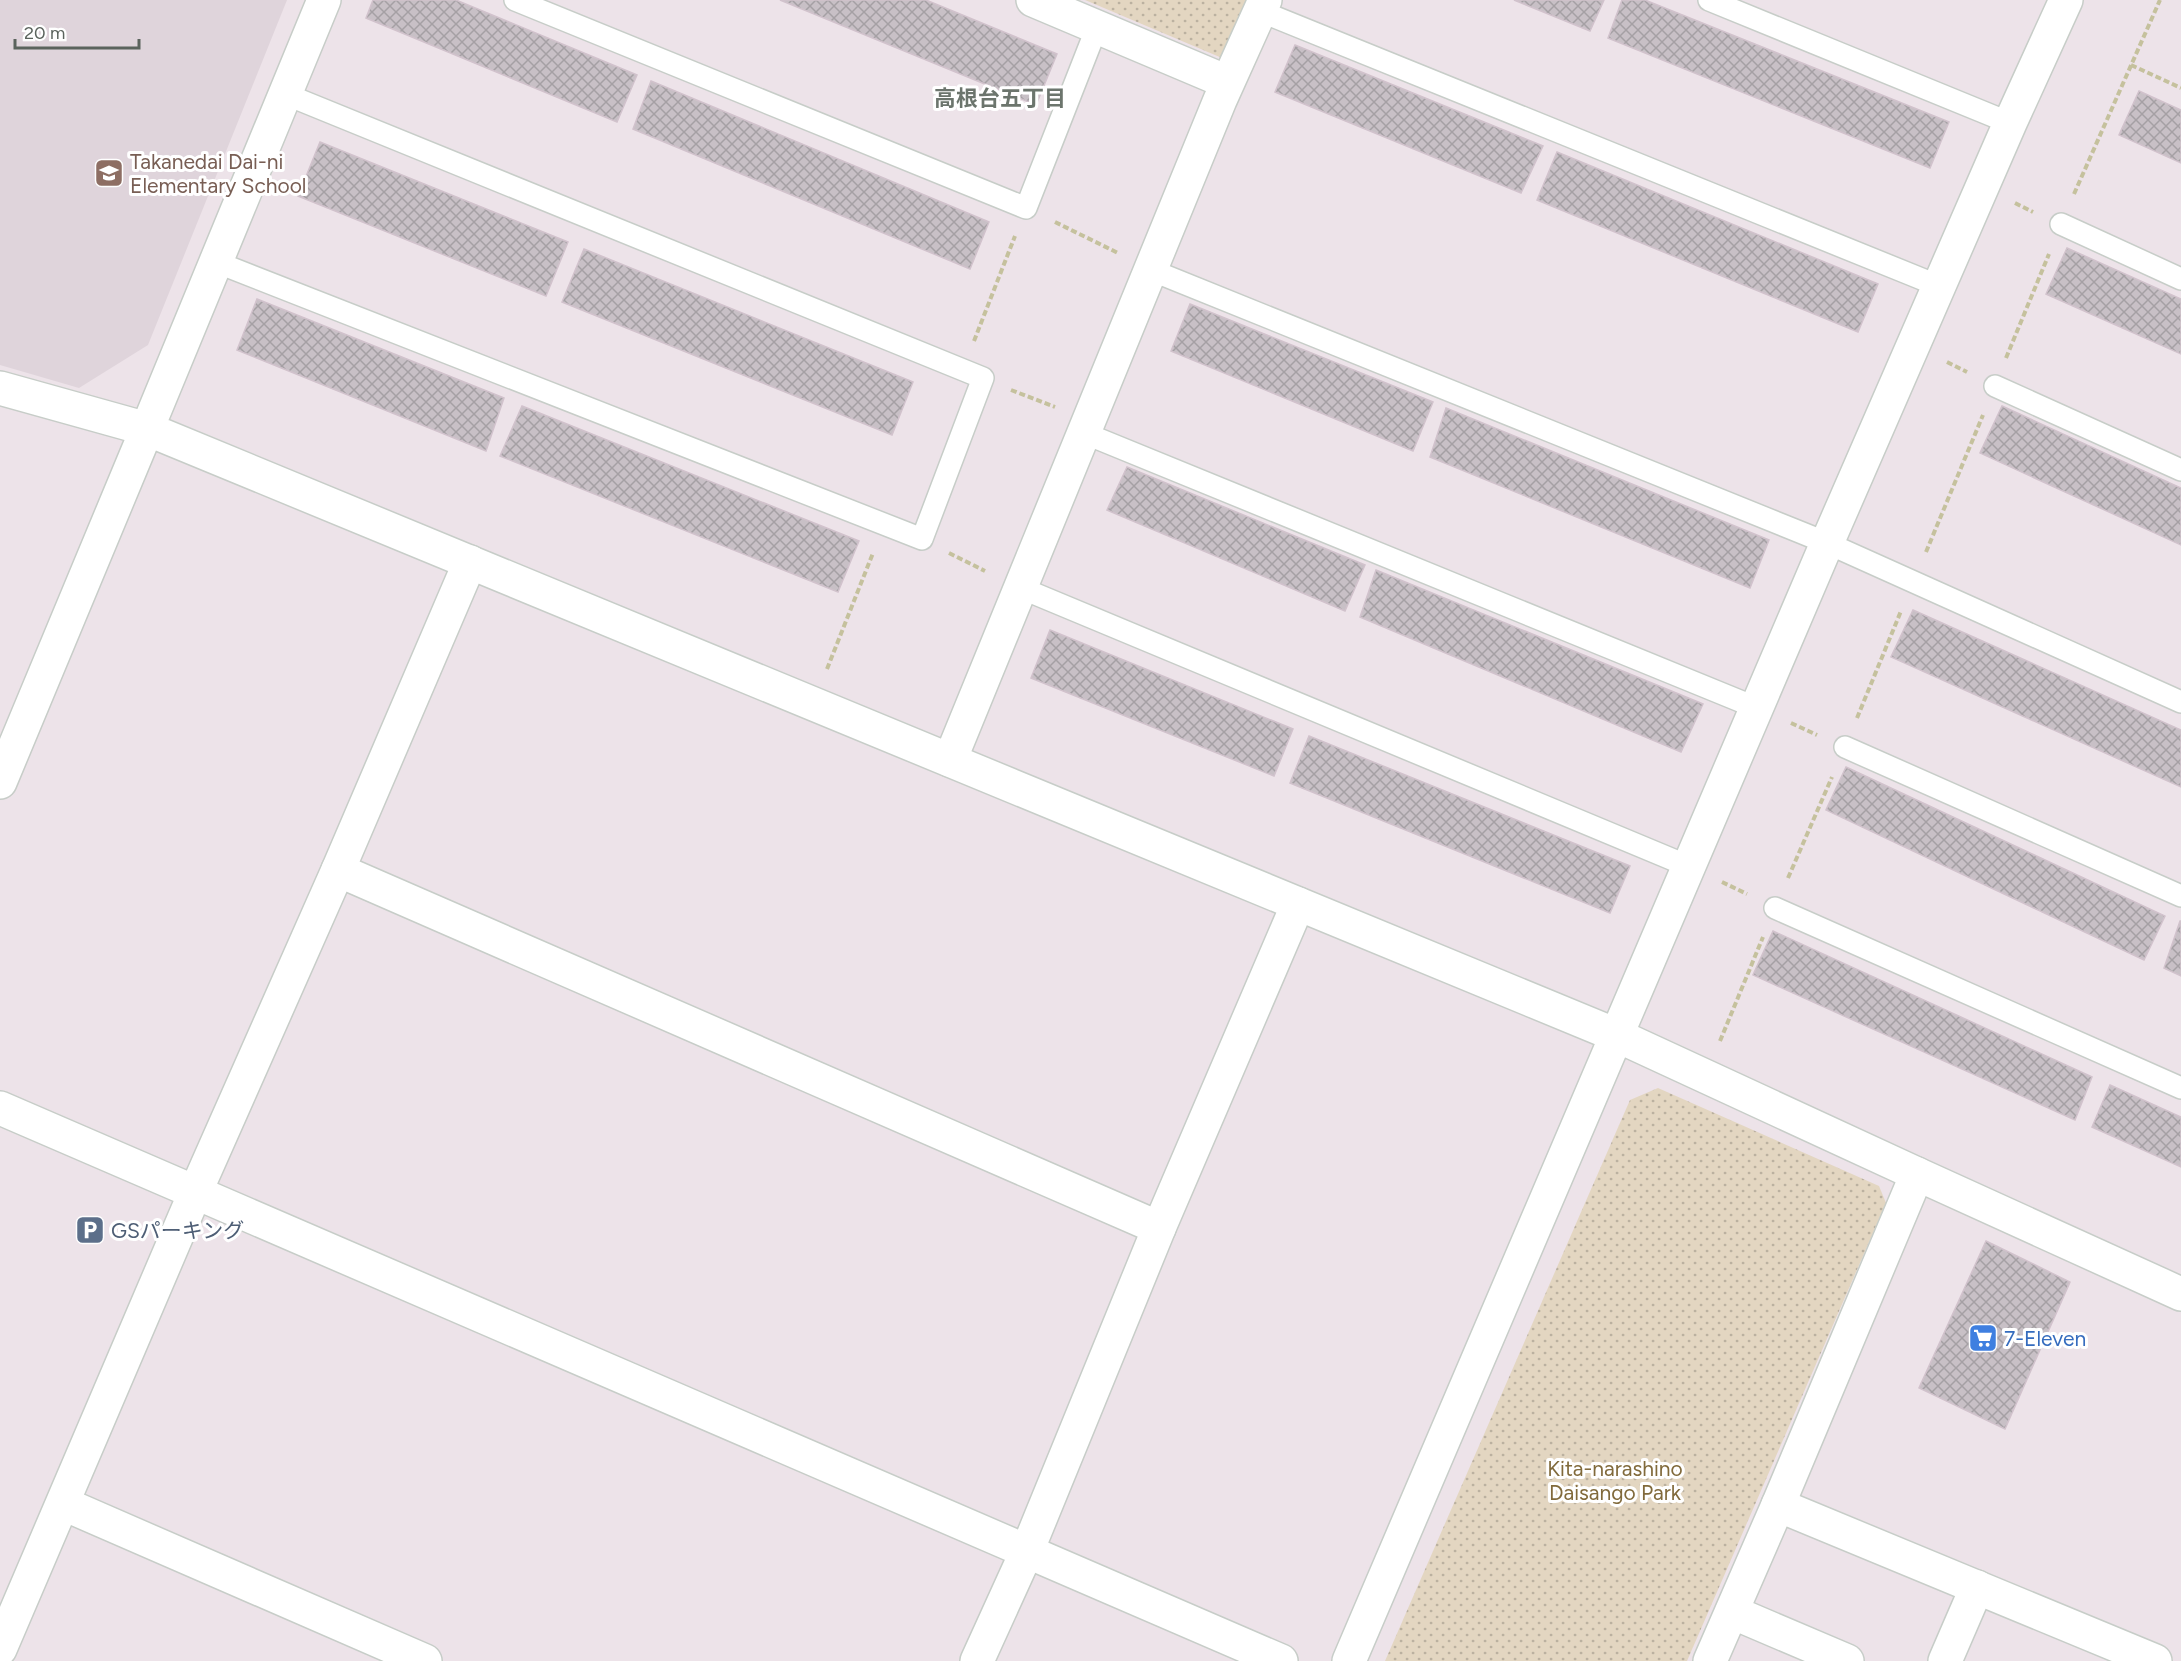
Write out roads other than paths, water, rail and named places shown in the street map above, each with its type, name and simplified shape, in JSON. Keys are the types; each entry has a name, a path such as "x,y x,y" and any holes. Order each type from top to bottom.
{"street":[{"path":"0,782 324,0"},
{"path":"1033,0 1227,82"},
{"path":"1348,1661 1827,543 2066,0"},
{"path":"950,760 1227,82 1262,5"},
{"path":"0,388 147,429 1616,1035 2181,1294"},
{"path":"0,1649 64,1504 195,1193 338,870 470,562"},
{"path":"338,870 1159,1228"},
{"path":"977,1661 1027,1551 1159,1228 1299,904"},
{"path":"0,1108 1281,1661"},
{"path":"1710,1661 1917,1174"},
{"path":"64,1504 425,1661"},
{"path":"1778,1505 2155,1661"},
{"path":"1945,1661 1977,1587"},
{"path":"1732,1611 1847,1661"}],"lane":[{"path":"515,0 1026,208 1097,27"},
{"path":"1709,0 2010,123"},
{"path":"1262,5 1939,286"},
{"path":"216,262 922,539 983,378 285,94"},
{"path":"2061,224 2181,279"},
{"path":"1151,270 1827,543 2181,702"},
{"path":"1995,386 2181,470"},
{"path":"1086,427 1757,708"},
{"path":"1021,588 1688,866"},
{"path":"1845,747 2181,896"},
{"path":"1775,908 2181,1088"}],"place":[{"name":"Takanedai Dai-ni Elementary School","path":"109,173"},
{"name":"GSパーキング","path":"90,1230"},
{"name":"7-Eleven","path":"1983,1338"}],"district":[{"name":"高根台五丁目","path":"1000,98"}],"park label":[{"name":"Kita-narashino Daisango Park","path":"1615,1480"}]}
